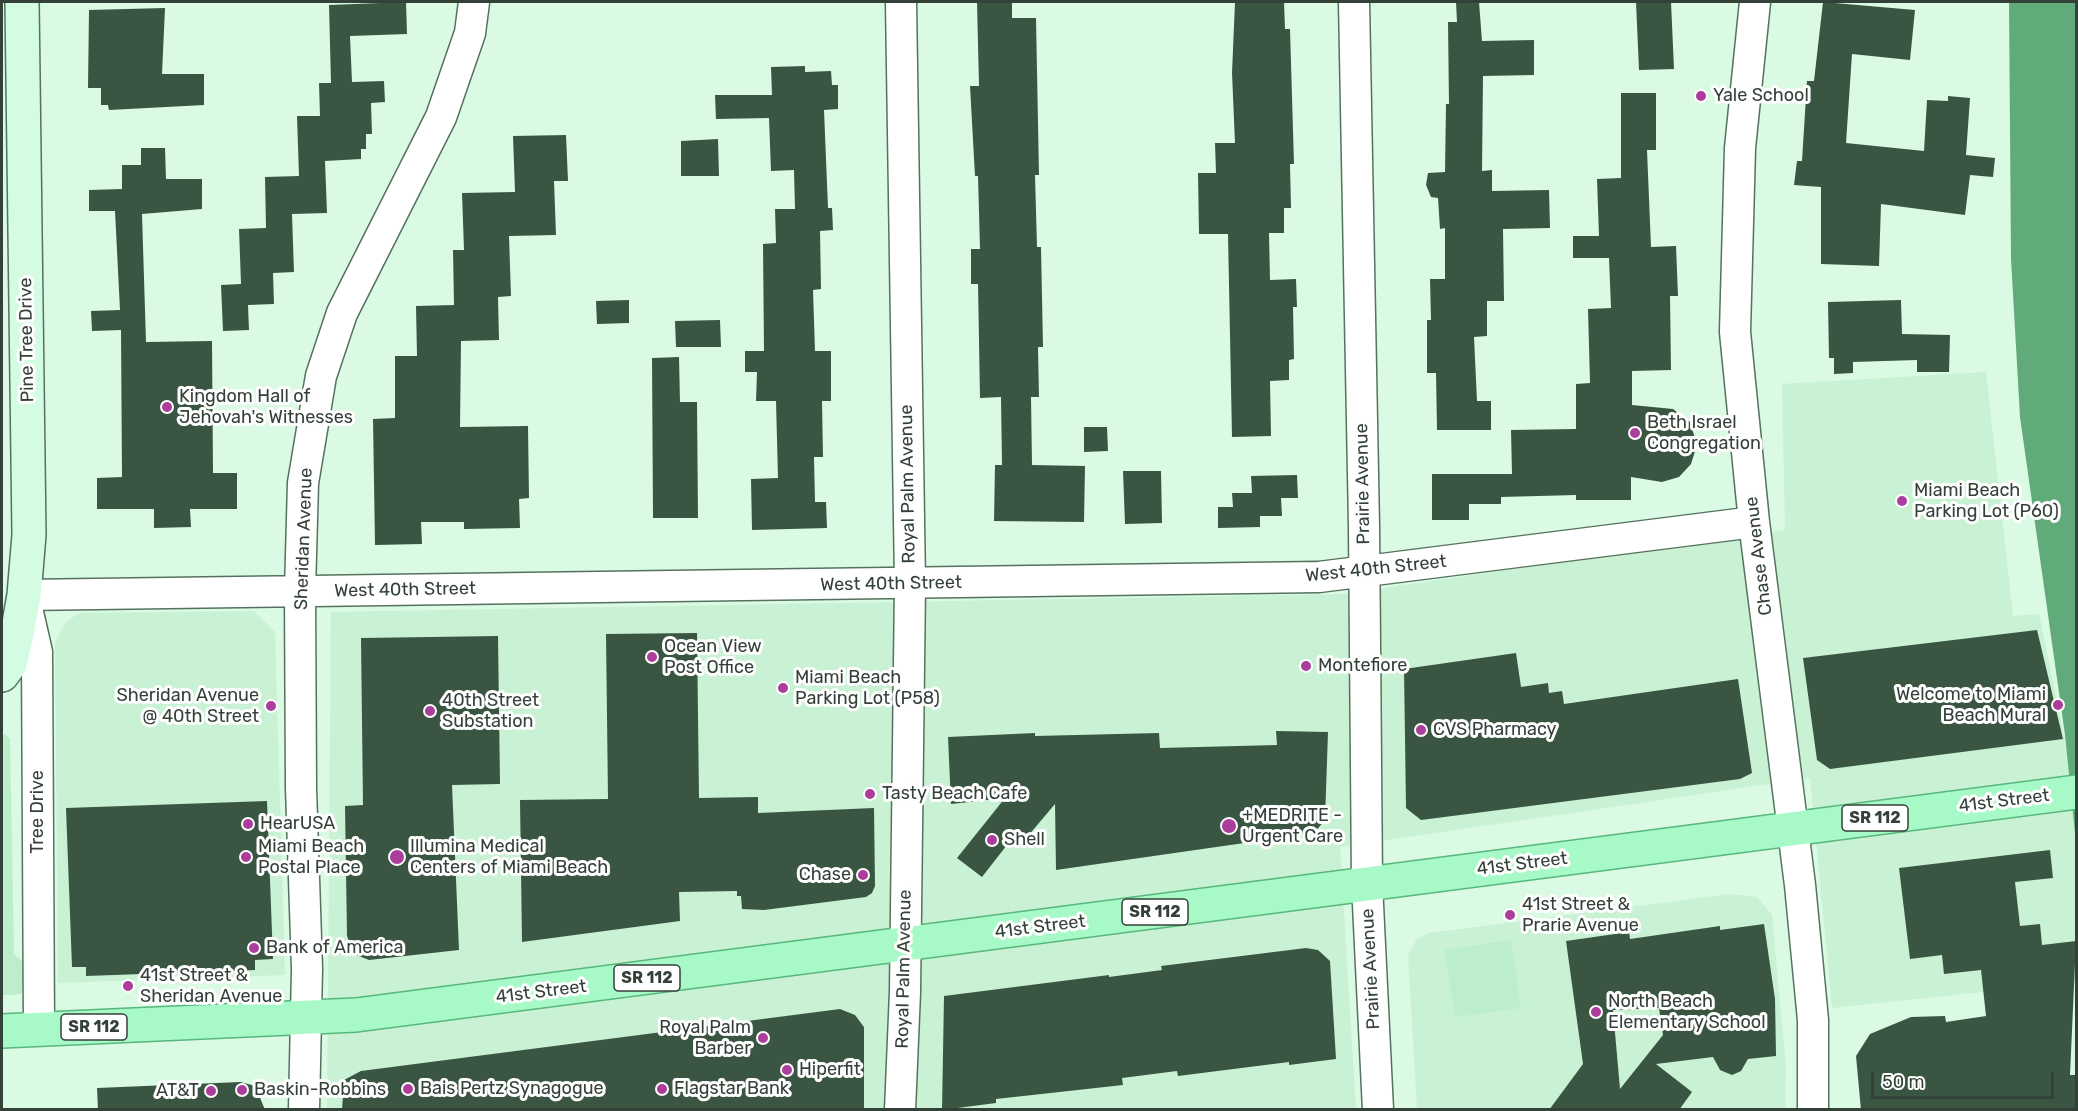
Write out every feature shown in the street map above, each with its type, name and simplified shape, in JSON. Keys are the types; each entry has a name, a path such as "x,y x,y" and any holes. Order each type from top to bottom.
{"main road":[{"name":"Pine Tree Drive","path":"2,675 10,664 13,586 29,504 22,2"},
{"name":"41st Street","path":"2,1031 356,1016 2070,793"}],"street":[{"name":"Sheridan Avenue","path":"304,1110 306,1018 300,591 303,483 321,376 342,313 441,117 470,33 474,2"},
{"name":"Royal Palm Avenue","path":"900,1110 905,945 910,584 902,2"},
{"name":"Prairie Avenue","path":"1354,2 1367,884 1378,1110"},
{"name":"Chase Avenue","path":"1755,2 1740,148 1735,332 1754,522 1813,1020 1813,1110"},
{"name":"West 40th Street","path":"13,586 300,591 1319,577 1754,522"},
{"name":"Tree Drive","path":"13,586 37,652 39,1029"}],"shaded area":[{"path":"2009,2 2076,2 2076,844 2065,735 2020,417 2011,259"},
{"path":"1986,372 2013,616 2039,614 2065,740 2076,844 2076,982 1832,1008 1810,778 1340,847 1356,1109 327,1110 331,612 1342,594 1785,530 1782,384"},
{"path":"254,611 275,632 285,975 58,983 55,642 65,623 79,613"},
{"path":"5,734 10,739 14,954 26,964 26,987 21,994 13,995 2,995 2,737"},
{"name":"North Beach Elementary School","path":"1731,894 1757,897 1772,915 1786,1068 1785,1109 1417,1109 1408,955 1417,939 1429,933"},
{"path":"1511,940 1521,1008 1455,1017 1444,950"}],"building":[{"path":"406,2 407,34 350,36 352,82 384,81 385,102 371,103 372,134 366,134 366,149 361,149 361,159 325,161 327,213 292,214 294,272 273,273 274,304 248,305 249,330 223,331 221,285 241,284 239,229 266,228 265,177 299,176 297,116 320,116 319,83 331,83 329,5"},
{"path":"977,2 1012,2 1012,18 1036,18 1039,175 1035,175 1037,247 1041,247 1043,347 1038,347 1039,397 1031,397 1032,465 1085,466 1084,522 994,521 995,465 1002,465 1001,397 980,398 978,284 971,284 971,249 980,249 978,176 975,176 970,86 979,86"},
{"path":"1235,2 1284,2 1285,29 1290,29 1294,164 1290,164 1291,208 1284,208 1284,233 1269,233 1270,280 1296,279 1297,307 1293,307 1294,359 1289,360 1289,380 1270,381 1271,436 1232,437 1228,234 1199,234 1198,173 1216,173 1215,143 1235,143 1232,73"},
{"path":"1456,2 1479,2 1482,41 1534,40 1534,75 1483,76 1482,171 1492,170 1492,191 1549,190 1550,228 1503,229 1504,301 1487,301 1487,336 1474,337 1477,401 1491,401 1491,430 1437,430 1436,373 1427,373 1427,320 1431,320 1430,279 1445,279 1445,228 1440,229 1438,198 1431,197 1426,185 1428,173 1445,172 1446,104 1449,104 1448,22 1457,22"},
{"path":"1636,2 1671,2 1674,69 1639,70"},
{"path":"1823,2 1915,10 1910,60 1852,54 1846,143 1924,151 1927,100 1948,101 1948,96 1970,98 1966,155 1995,158 1993,177 1970,175 1965,215 1881,204 1879,266 1821,264 1821,187 1794,185 1797,161 1802,161 1807,81 1814,81"},
{"path":"165,8 162,74 204,74 204,105 109,110 108,105 101,105 101,88 88,88 89,10"},
{"path":"805,66 805,72 831,71 832,85 838,85 838,109 824,110 828,208 832,208 833,230 820,231 821,289 813,290 815,351 831,351 831,401 822,401 823,457 814,457 815,502 826,502 827,528 752,530 751,479 778,478 776,401 756,401 757,372 745,372 745,351 764,351 763,244 776,243 775,209 795,209 794,170 771,171 769,118 716,119 715,95 772,95 771,67"},
{"path":"1621,93 1656,93 1656,150 1647,150 1651,247 1676,246 1678,296 1670,296 1671,370 1632,371 1632,405 1673,409 1690,422 1697,445 1691,464 1679,477 1662,482 1631,477 1631,500 1576,500 1576,495 1501,497 1501,504 1469,504 1469,520 1432,520 1432,474 1512,474 1511,430 1576,429 1576,384 1590,383 1588,309 1611,308 1609,258 1573,258 1573,236 1599,236 1597,179 1621,178"},
{"path":"566,135 568,181 554,181 556,235 509,236 511,296 498,297 499,340 461,341 460,427 528,426 529,498 519,499 520,528 464,529 464,522 421,522 422,544 375,545 373,419 395,418 395,356 417,356 416,306 454,305 453,250 464,250 462,193 515,192 513,136"},
{"path":"718,139 719,176 681,176 681,141"},
{"name":"Kingdom Hall of Jehovah's Witnesses","path":"141,148 165,148 166,179 202,179 202,209 142,214 146,342 212,341 213,473 237,473 237,509 190,509 191,527 154,528 154,509 97,509 97,478 122,477 121,330 92,331 91,311 120,310 115,211 89,211 89,190 122,189 122,165 141,165"},
{"path":"629,300 629,323 597,324 596,301"},
{"path":"1901,300 1902,334 1950,335 1949,372 1917,372 1917,360 1853,362 1853,373 1834,374 1834,358 1829,358 1828,302"},
{"path":"720,320 721,347 676,347 675,321"},
{"path":"679,357 680,402 697,402 698,518 653,518 652,358"},
{"path":"1084,427 1107,427 1108,451 1084,452"},
{"path":"1123,471 1161,471 1162,523 1125,524"},
{"path":"1297,475 1298,498 1281,498 1282,516 1260,516 1260,527 1218,528 1218,507 1233,507 1232,493 1252,493 1251,476"},
{"path":"2037,630 2063,739 1830,769 1817,760 1803,658"},
{"path":"697,633 699,798 758,797 758,813 874,808 875,886 872,893 866,897 764,910 742,909 741,896 737,896 737,891 679,892 680,921 522,942 520,800 608,799 606,634"},
{"path":"498,636 500,784 452,785 459,950 369,960 354,954 347,936 345,806 363,805 361,638"},
{"path":"1516,653 1521,687 1548,683 1549,693 1562,691 1564,704 1738,679 1752,773 1740,779 1421,820 1406,808 1404,669"},
{"path":"1276,731 1328,732 1325,820 1314,833 1056,870 1055,804 1022,843 1014,836 982,877 957,858 1005,798 951,804 948,737 1035,733 1035,736 1159,733 1160,748 1277,745"},
{"path":"267,801 273,959 255,960 255,970 86,976 86,967 72,967 66,808"},
{"path":"2050,850 2053,878 2015,882 2020,926 2040,924 2042,945 2076,941 2070,1075 2076,1075 2075,1110 1861,1110 1856,1056 1870,1034 1911,1017 1945,1016 1946,1022 1986,1016 1981,970 1944,974 1942,955 1910,959 1899,868"},
{"path":"1764,924 1775,999 1776,1056 1748,1059 1741,1071 1732,1075 1720,1070 1713,1057 1656,1064 1692,1092 1679,1110 1549,1110 1583,1064 1566,941 1629,932 1630,939 1720,926 1720,930","holes":["1659,1008 1663,1035 1620,1089 1613,1010"]},
{"path":"1306,948 1318,950 1330,961 1336,1059 1289,1065 1289,1062 1178,1076 1177,1071 1122,1078 1123,1085 996,1099 996,1103 942,1110 944,996 1162,970 1161,966"},
{"path":"840,1009 855,1015 864,1027 864,1110 342,1110 344,1080 361,1071"},
{"path":"240,1082 252,1085 257,1090 265,1110 98,1110 97,1088"}],"place":[{"name":"Yale School","path":"1701,96"},
{"name":"Kingdom Hall of Jehovah's Witnesses","path":"167,407"},
{"name":"Beth Israel Congregation","path":"1635,433"},
{"name":"Miami Beach Parking Lot (P60)","path":"1902,501"},
{"name":"Ocean View Post Office","path":"652,657"},
{"name":"Montefiore","path":"1306,666"},
{"name":"Miami Beach Parking Lot (P58)","path":"783,688"},
{"name":"Welcome to Miami Beach Mural","path":"2058,705"},
{"name":"Sheridan Avenue @ 40th Street","path":"271,706"},
{"name":"40th Street Substation","path":"430,711"},
{"name":"CVS Pharmacy","path":"1421,730"},
{"name":"Tasty Beach Cafe","path":"870,794"},
{"name":"HearUSA","path":"248,824"},
{"name":"+MEDRITE - Urgent Care","path":"1229,826"},
{"name":"Shell","path":"992,840"},
{"name":"Miami Beach Postal Place","path":"246,857"},
{"name":"Illumina Medical Centers of Miami Beach","path":"397,857"},
{"name":"Chase","path":"863,875"},
{"name":"41st Street & Prarie Avenue","path":"1510,915"},
{"name":"Bank of America","path":"254,948"},
{"name":"41st Street & Sheridan Avenue","path":"128,986"},
{"name":"North Beach Elementary School","path":"1596,1012"},
{"name":"Royal Palm Barber","path":"763,1038"},
{"name":"Hiperfit","path":"787,1070"},
{"name":"Bais Pertz Synagogue","path":"408,1089"},
{"name":"Flagstar Bank","path":"662,1089"},
{"name":"Baskin-Robbins","path":"242,1090"},
{"name":"AT&T","path":"211,1091"}]}
